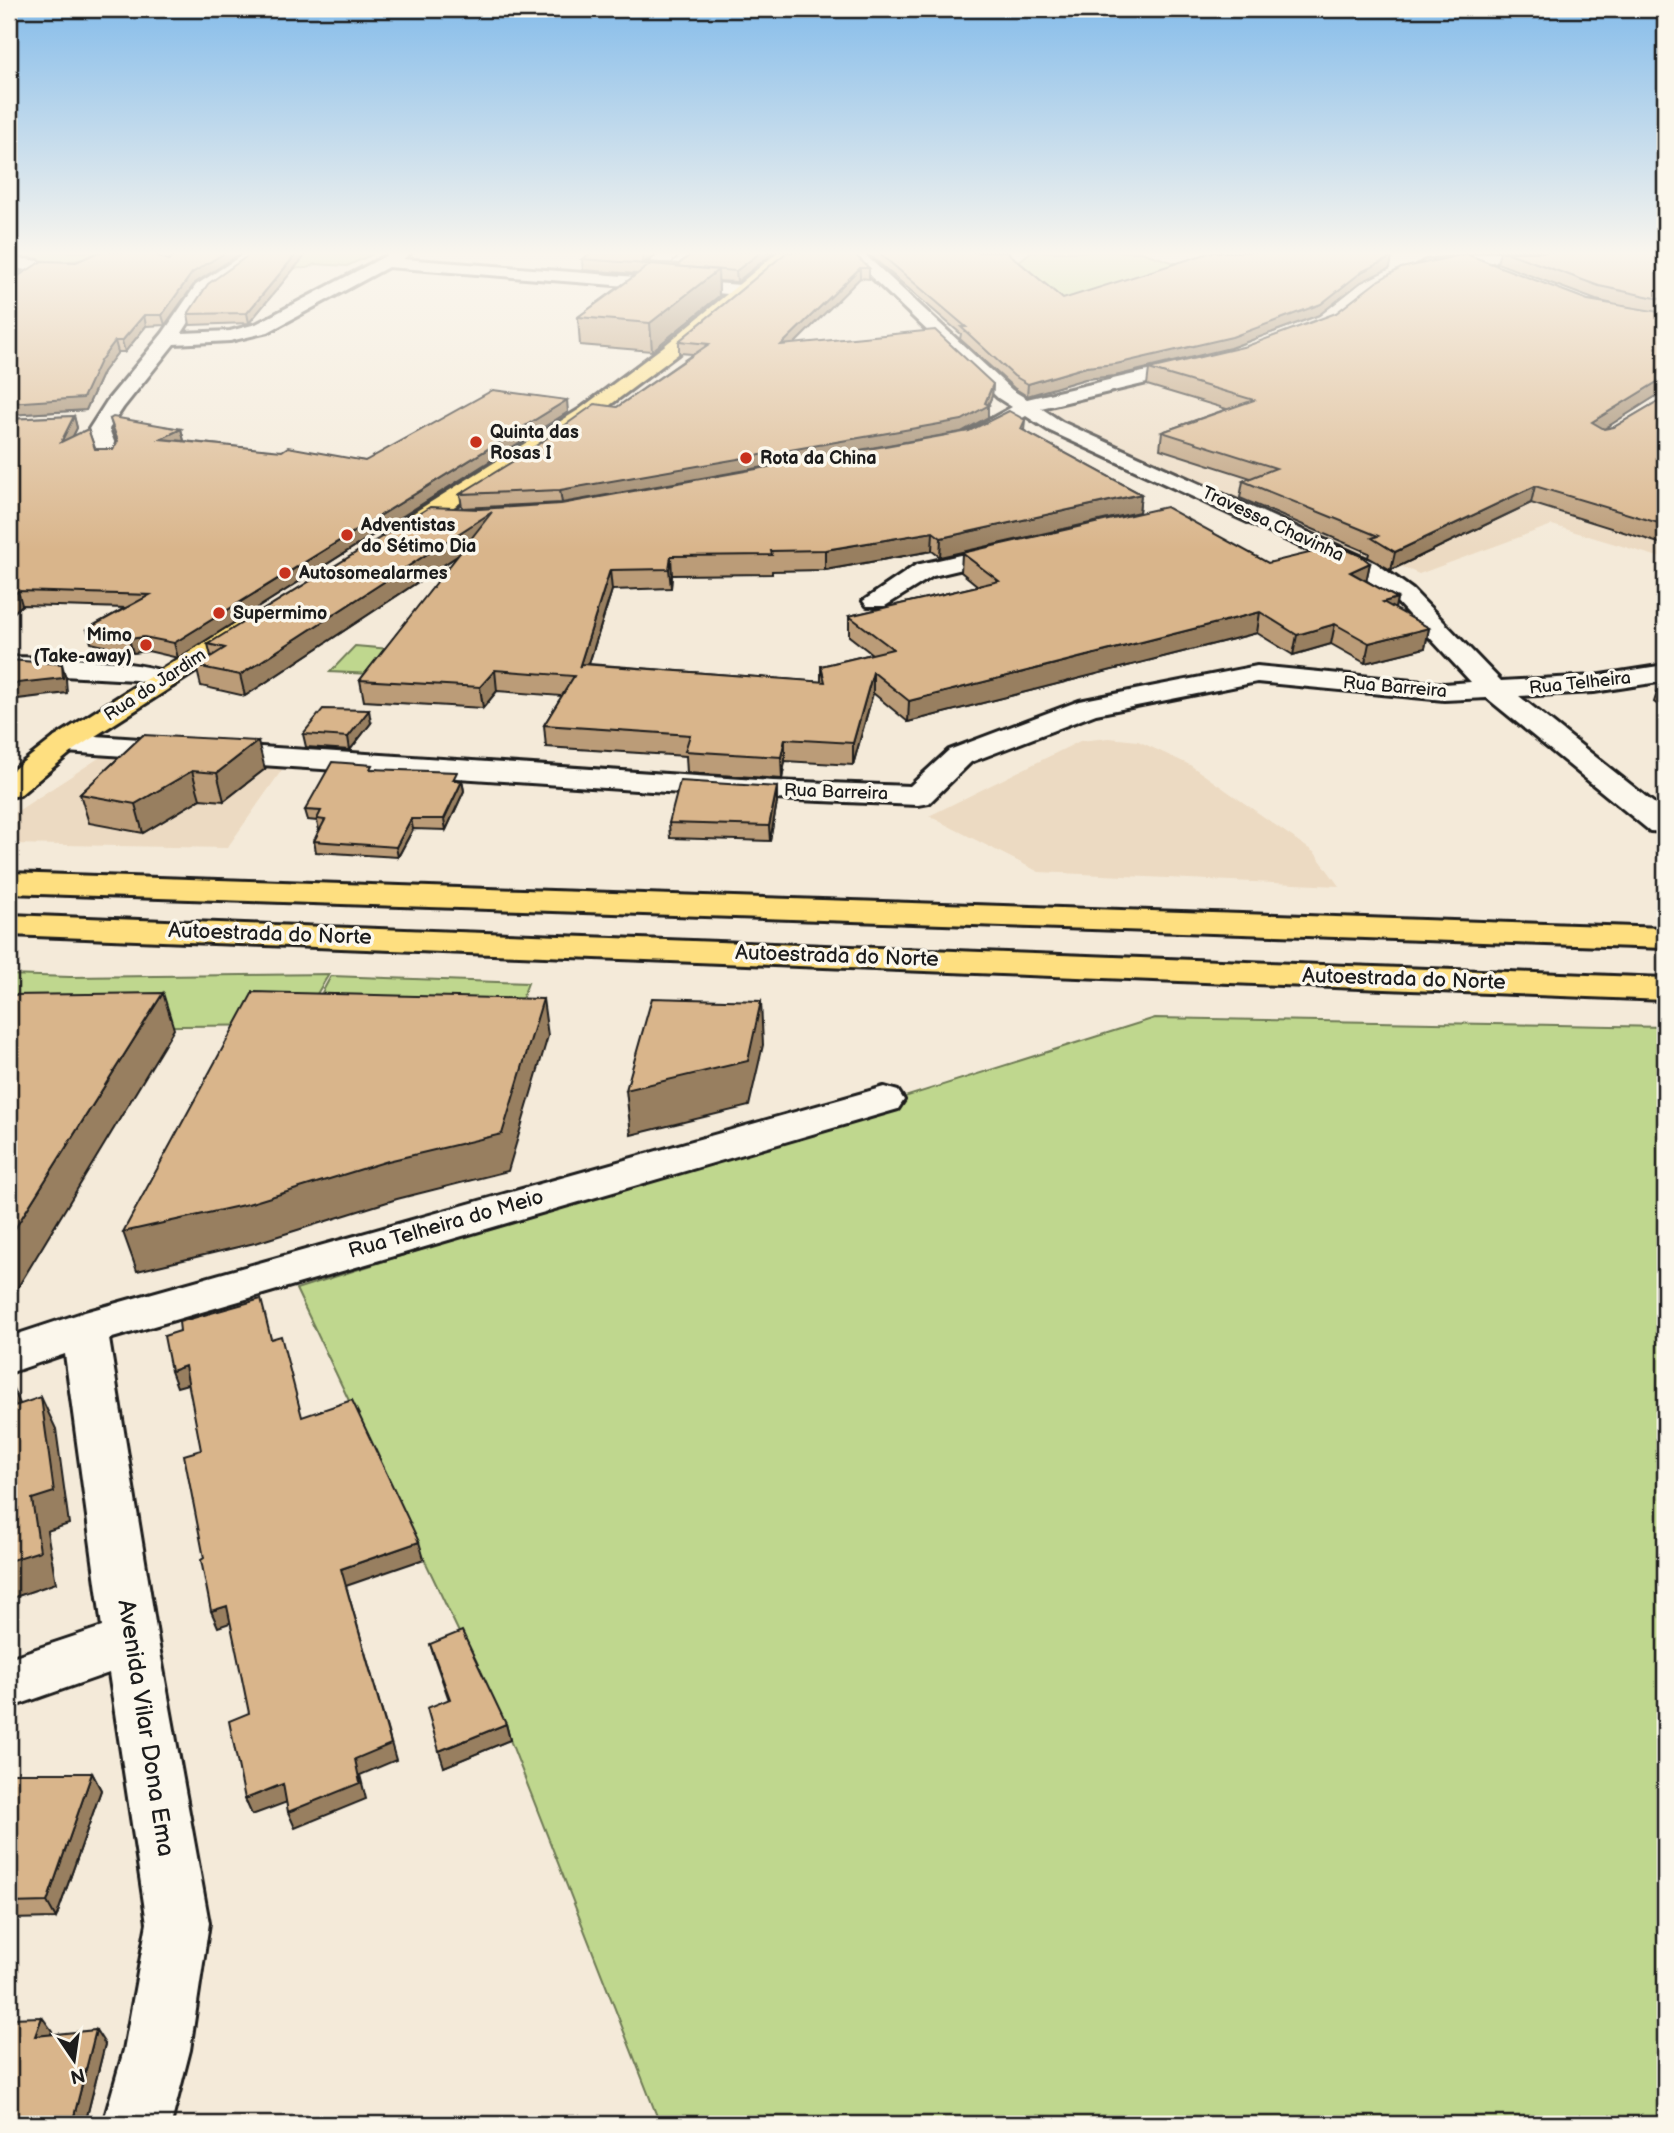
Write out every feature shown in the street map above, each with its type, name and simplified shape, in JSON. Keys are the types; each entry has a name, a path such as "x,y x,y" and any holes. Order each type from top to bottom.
{"main road":[{"path":"369,551 587,413 669,352"},
{"name":"Rua do Jardim","path":"9,788 65,743 278,608"},
{"name":"Autoestrada do Norte","path":"9,883 1665,938"},
{"name":"Autoestrada do Norte","path":"9,925 1665,989"}],"street":[{"path":"108,454 99,429 158,352"},
{"name":"Travessa Chavinha","path":"960,352 1005,394 1055,425 1367,568 1404,595 1495,691 1661,824"},
{"path":"968,440 1041,400 1213,361"},
{"path":"83,419 105,418"},
{"path":"941,445 1055,425"},
{"path":"1188,511 1227,502"},
{"path":"425,516 460,517"},
{"path":"876,601 925,570 1030,546"},
{"path":"9,665 137,672 163,680"},
{"name":"Rua Telheira","path":"1495,691 1594,684 1665,673"},
{"name":"Rua Barreira","path":"65,743 772,790 918,796 960,756 1089,707 1257,674 1444,692 1495,691"},
{"name":"Rua Telheira do Meio","path":"9,1355 85,1329 884,1100"},
{"name":"Avenida Vilar Dona Ema","path":"85,1329 131,1641 178,1923 157,2050 137,2124"},
{"path":"9,1683 131,1641"}],"shaded area":[{"path":"1150,384 1578,437 1665,415 1665,559 1552,525 1419,574 1400,566 1389,569 1051,417 1046,411 1051,405 1113,388 1126,389"},
{"path":"1109,738 1138,741 1190,765 1315,853 1339,886 1039,872 929,816 1080,741"},
{"path":"105,754 284,767 227,848 9,844 9,819 13,814"}],"green space":[{"path":"355,646 414,651 484,679 330,672"},
{"path":"329,974 298,1025 74,1027 9,1048 9,975 70,977"},
{"path":"331,976 528,983 510,1031 305,1024"},
{"path":"1155,1018 1665,1027 1665,2124 660,2124 510,1740 296,1289"}],"building":[{"path":"9,352 107,352 83,398 9,403"},
{"path":"698,352 958,352 993,384 985,403 989,405 962,420 560,490 460,494 523,455 595,404 617,407"},
{"path":"988,352 1170,352 1116,364 1086,367 1028,384 1014,376"},
{"path":"1223,352 1665,352 1665,377 1592,422 1604,429 1614,427 1665,397 1665,525 1535,486 1395,552 1372,538 1378,536 1243,481 1276,468 1162,432 1254,400 1149,369"},
{"path":"493,390 567,400 174,643 144,637 129,639 87,629 150,595 18,591 9,599 9,419 74,416 61,442 88,429 95,449 113,449 118,441 110,419 113,417 181,429 160,439 282,451 288,447 365,461"},
{"path":"1009,411 1025,420 1021,429 1141,494 941,538 933,532 825,550 771,551 772,555 671,556 669,569 610,570 579,668 582,664 825,682 821,666 893,649 849,616 999,581 962,553 1166,507 1268,563 1338,546 1361,556 1370,563 1350,572 1397,598 1383,602 1429,628 1369,643 1335,624 1297,635 1260,612 909,701 873,672 853,743 785,739 781,757 685,751 690,735 544,725 574,676 495,670 480,687 360,680 492,512 240,675 196,666 225,648 208,644 430,507 479,509 561,504 969,431"},
{"path":"9,660 62,664 63,678 9,684"},
{"path":"323,709 369,710 348,737 303,734"},
{"path":"143,735 258,741 217,773 192,771 135,804 80,794"},
{"path":"332,762 372,765 370,769 457,772 453,780 462,781 444,819 411,819 396,847 314,841 325,820 317,819 321,811 305,810"},
{"path":"680,781 777,787 769,826 669,823"},
{"path":"253,992 543,999 502,1134 388,1161 248,1204 123,1232"},
{"path":"163,993 9,1238 9,997"},
{"path":"652,998 761,1001 748,1061 626,1090"},
{"path":"261,1299 271,1339 281,1336 302,1417 352,1400 419,1542 341,1569 391,1744 355,1759 360,1783 288,1812 283,1784 245,1799 229,1721 249,1713 227,1606 211,1611 201,1560 204,1558 184,1455 201,1450 185,1366 171,1371 164,1336 180,1331 179,1322"},
{"path":"13,1389 15,1406 41,1397 54,1492 32,1499 40,1551 9,1561 9,1390"},
{"path":"462,1631 506,1724 439,1751 427,1708 450,1699 430,1644"},
{"path":"9,1773 92,1773 47,1902 9,1903"},
{"path":"42,2017 35,2036 96,2030 73,2120 57,2121 56,2124 9,2124 9,2018"}],"place":[{"name":"Quinta das Rosas I","path":"476,442"},
{"name":"Rota da China","path":"746,458"},
{"name":"Adventistas do Sétimo Dia","path":"347,535"},
{"name":"Autosomealarmes","path":"285,573"},
{"name":"Supermimo","path":"219,613"},
{"name":"Mimo (Take-away)","path":"146,645"}]}
